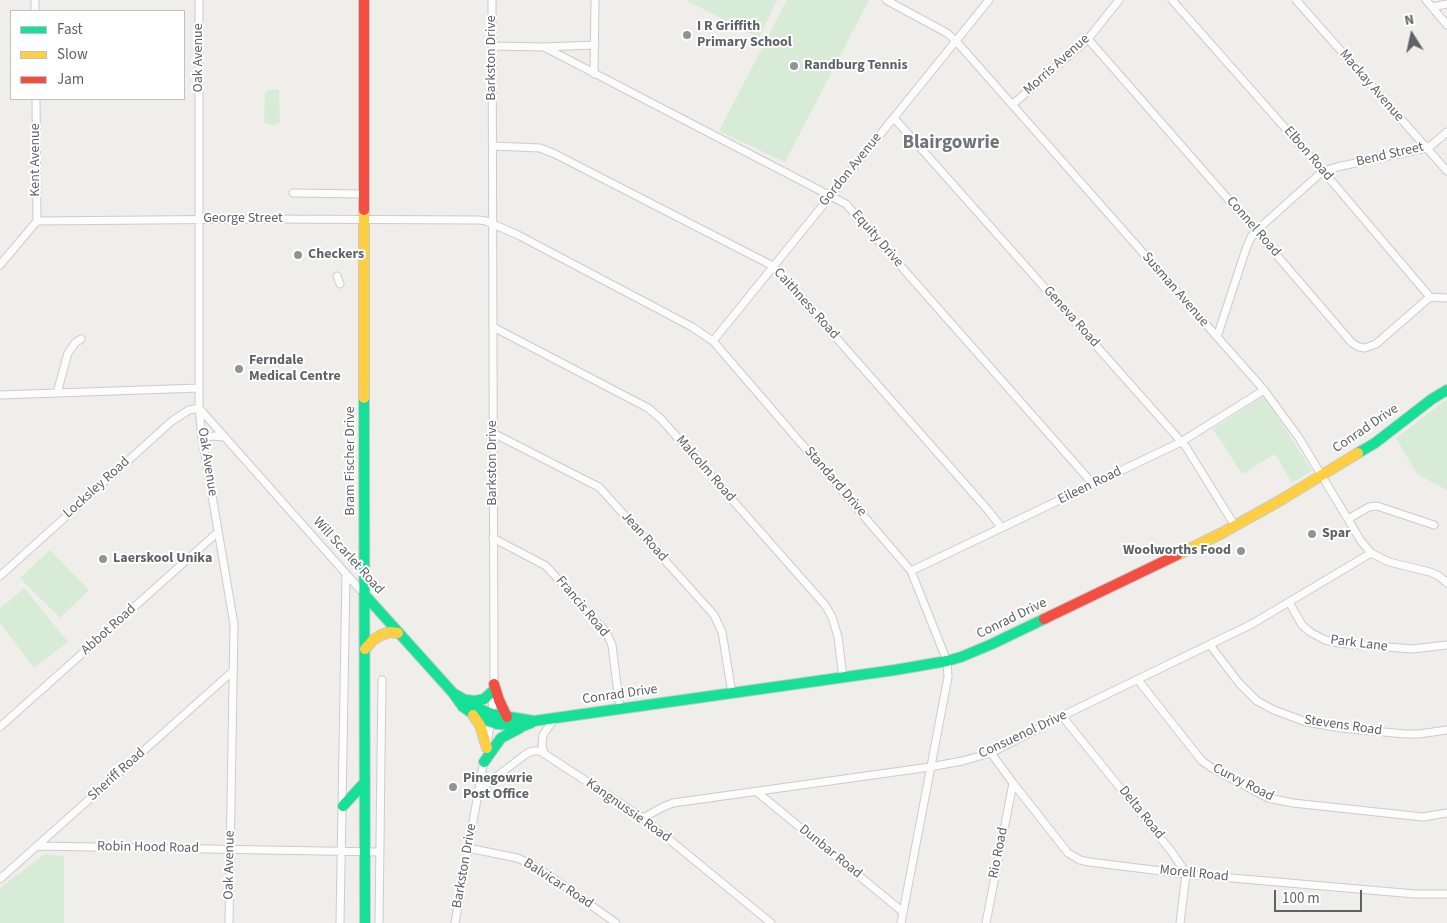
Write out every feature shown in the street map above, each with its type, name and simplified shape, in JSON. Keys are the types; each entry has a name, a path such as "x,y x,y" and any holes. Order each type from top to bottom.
{"street":[{"name":"Oak Avenue","path":"199,0 199,408 202,437 233,618 229,923"},
{"name":"Bram Fischer Drive","path":"364,0 365,923"},
{"name":"Barkston Drive","path":"455,923 484,762 494,687 492,0"},
{"path":"594,74 595,0"},
{"name":"Susman Avenue","path":"888,0 947,33 956,41 1264,390 1291,426 1361,541 1371,553 1389,562 1430,572 1439,576 1447,583"},
{"name":"Gordon Avenue","path":"713,341 990,0"},
{"name":"Morris Avenue","path":"1012,105 1088,39 1119,0"},
{"name":"Elbon Road","path":"1172,0 1324,171 1430,297"},
{"name":"Mackay Avenue","path":"1296,0 1447,171"},
{"path":"1426,0 1447,25"},
{"path":"1432,7 1447,4"},
{"name":"Connel Road","path":"1088,39 1352,343 1365,348 1376,344 1430,297"},
{"name":"Equity Drive","path":"492,46 544,47 595,45"},
{"name":"Equity Drive","path":"544,47 848,205 1093,484"},
{"name":"Kent Avenue","path":"36,100 37,221"},
{"name":"Geneva Road","path":"894,118 1181,442 1235,526"},
{"name":"Bend Street","path":"1217,337 1246,249 1256,231 1324,171 1337,166 1426,148 1447,132"},
{"name":"Caithness Road","path":"493,146 540,148 555,154 773,266 1002,528"},
{"path":"293,193 364,194"},
{"name":"George Street","path":"37,221 449,220"},
{"name":"Standard Drive","path":"449,220 479,220 493,223 692,327 713,341 911,571 947,661 948,677 901,923"},
{"path":"1,262 37,221"},
{"path":"337,276 340,284"},
{"path":"1430,297 1447,298"},
{"name":"Malcolm Road","path":"493,327 648,408 661,419 825,605 832,617 838,637 843,678"},
{"path":"56,393 68,353 82,339"},
{"path":"0,395 199,388"},
{"name":"Eileen Road","path":"911,571 1181,442 1264,390"},
{"name":"Conrad Drive","path":"491,718 507,717 534,721 554,719 843,678 947,661 986,647 1187,551 1235,526 1374,443 1432,399 1447,390"},
{"name":"Will Scarlet Road","path":"199,408 453,693 460,704 479,718 491,718"},
{"name":"Locksley Road","path":"0,576 172,421 189,410 199,408"},
{"name":"Jean Road","path":"494,434 598,487 610,498 714,615 722,632 732,693"},
{"path":"202,437 223,437"},
{"path":"1348,519 1369,507 1376,506 1434,524"},
{"name":"Abbot Road","path":"0,727 218,532"},
{"name":"Francis Road","path":"493,538 546,566 606,632 610,638 614,656 620,709"},
{"name":"Consuenol Drive","path":"643,818 673,803 930,767 969,760 991,753 1062,716 1252,624 1371,553"},
{"path":"340,923 346,574"},
{"name":"Park Lane","path":"1289,602 1306,628 1325,640 1339,643 1412,649 1447,645"},
{"path":"365,649 381,634 398,633"},
{"name":"Stevens Road","path":"1210,645 1239,683 1257,701 1274,710 1306,722 1341,728 1405,734 1426,734 1447,730"},
{"name":"Sheriff Road","path":"0,879 233,671"},
{"path":"379,923 382,680"},
{"name":"Curvy Road","path":"1138,680 1202,762 1268,798 1293,803 1423,817 1447,813"},
{"path":"467,700 484,699 494,687"},
{"path":"494,687 507,717"},
{"name":"Will Scarlet Road","path":"453,693 467,700 491,718"},
{"path":"470,712 480,726 486,748"},
{"name":"Delta Road","path":"1062,716 1172,851 1186,874"},
{"name":"Conrad Drive","path":"491,718 502,725 523,726 534,721"},
{"path":"544,753 542,745 543,734 554,719"},
{"path":"484,762 501,738 523,726"},
{"path":"479,790 529,752 537,750 544,753"},
{"name":"Kangnussie Road","path":"544,753 643,818 772,923"},
{"name":"Morell Road","path":"991,753 1012,783 1068,853 1089,862 1186,874 1426,895 1447,894"},
{"path":"343,806 365,782"},
{"name":"Rio Road","path":"986,923 1012,783"},
{"name":"Dunbar Road","path":"757,792 904,912"},
{"name":"Robin Hood Road","path":"37,846 380,852"},
{"name":"Balvicar Road","path":"468,848 517,858 529,863 616,923"},
{"path":"1180,923 1186,874"}],"green space":[{"path":"686,0 777,0 759,38"},
{"name":"Randburg Tennis","path":"787,0 869,0 785,162 719,131"},
{"path":"268,90 279,90 280,122 275,125 264,122 265,93"},
{"path":"1264,396 1312,471 1292,483 1275,454 1242,474 1213,429"},
{"path":"1447,399 1447,490 1417,474 1396,438"},
{"path":"50,550 89,590 60,618 20,578"},
{"path":"24,588 68,642 34,668 0,623 0,608"},
{"path":"45,854 64,857 64,923 0,923 0,888"}],"traffic: fast":[{"path":"1358,453 1375,443 1432,399 1447,390"},
{"path":"364,398 365,923"},
{"path":"364,594 453,693 463,707 479,718 497,724 523,726 531,723"},
{"path":"453,693 492,714 534,721 947,661 992,644 1044,619"},
{"path":"467,700 484,699 494,690"},
{"path":"484,762 501,738 520,728"},
{"path":"343,806 365,782"}],"traffic: slow":[{"path":"364,210 364,398"},
{"path":"1177,555 1222,533 1281,500 1358,453"},
{"path":"365,649 373,640 381,635 390,632 398,633"},
{"path":"473,715 480,725 487,748"}],"traffic: jam":[{"path":"364,0 364,210"},
{"path":"1044,619 1177,555"},
{"path":"494,684 507,717"}],"place":[{"name":"I R Griffith Primary School","path":"687,35"},
{"name":"Randburg Tennis","path":"794,66"},
{"name":"Checkers","path":"298,255"},
{"name":"Ferndale Medical Centre","path":"239,369"},
{"name":"Spar","path":"1312,534"},
{"name":"Woolworths Food","path":"1241,551"},
{"name":"Laerskool Unika","path":"103,559"},
{"name":"Pinegowrie Post Office","path":"453,787"}],"district":[{"name":"Blairgowrie","path":"951,144"}]}
